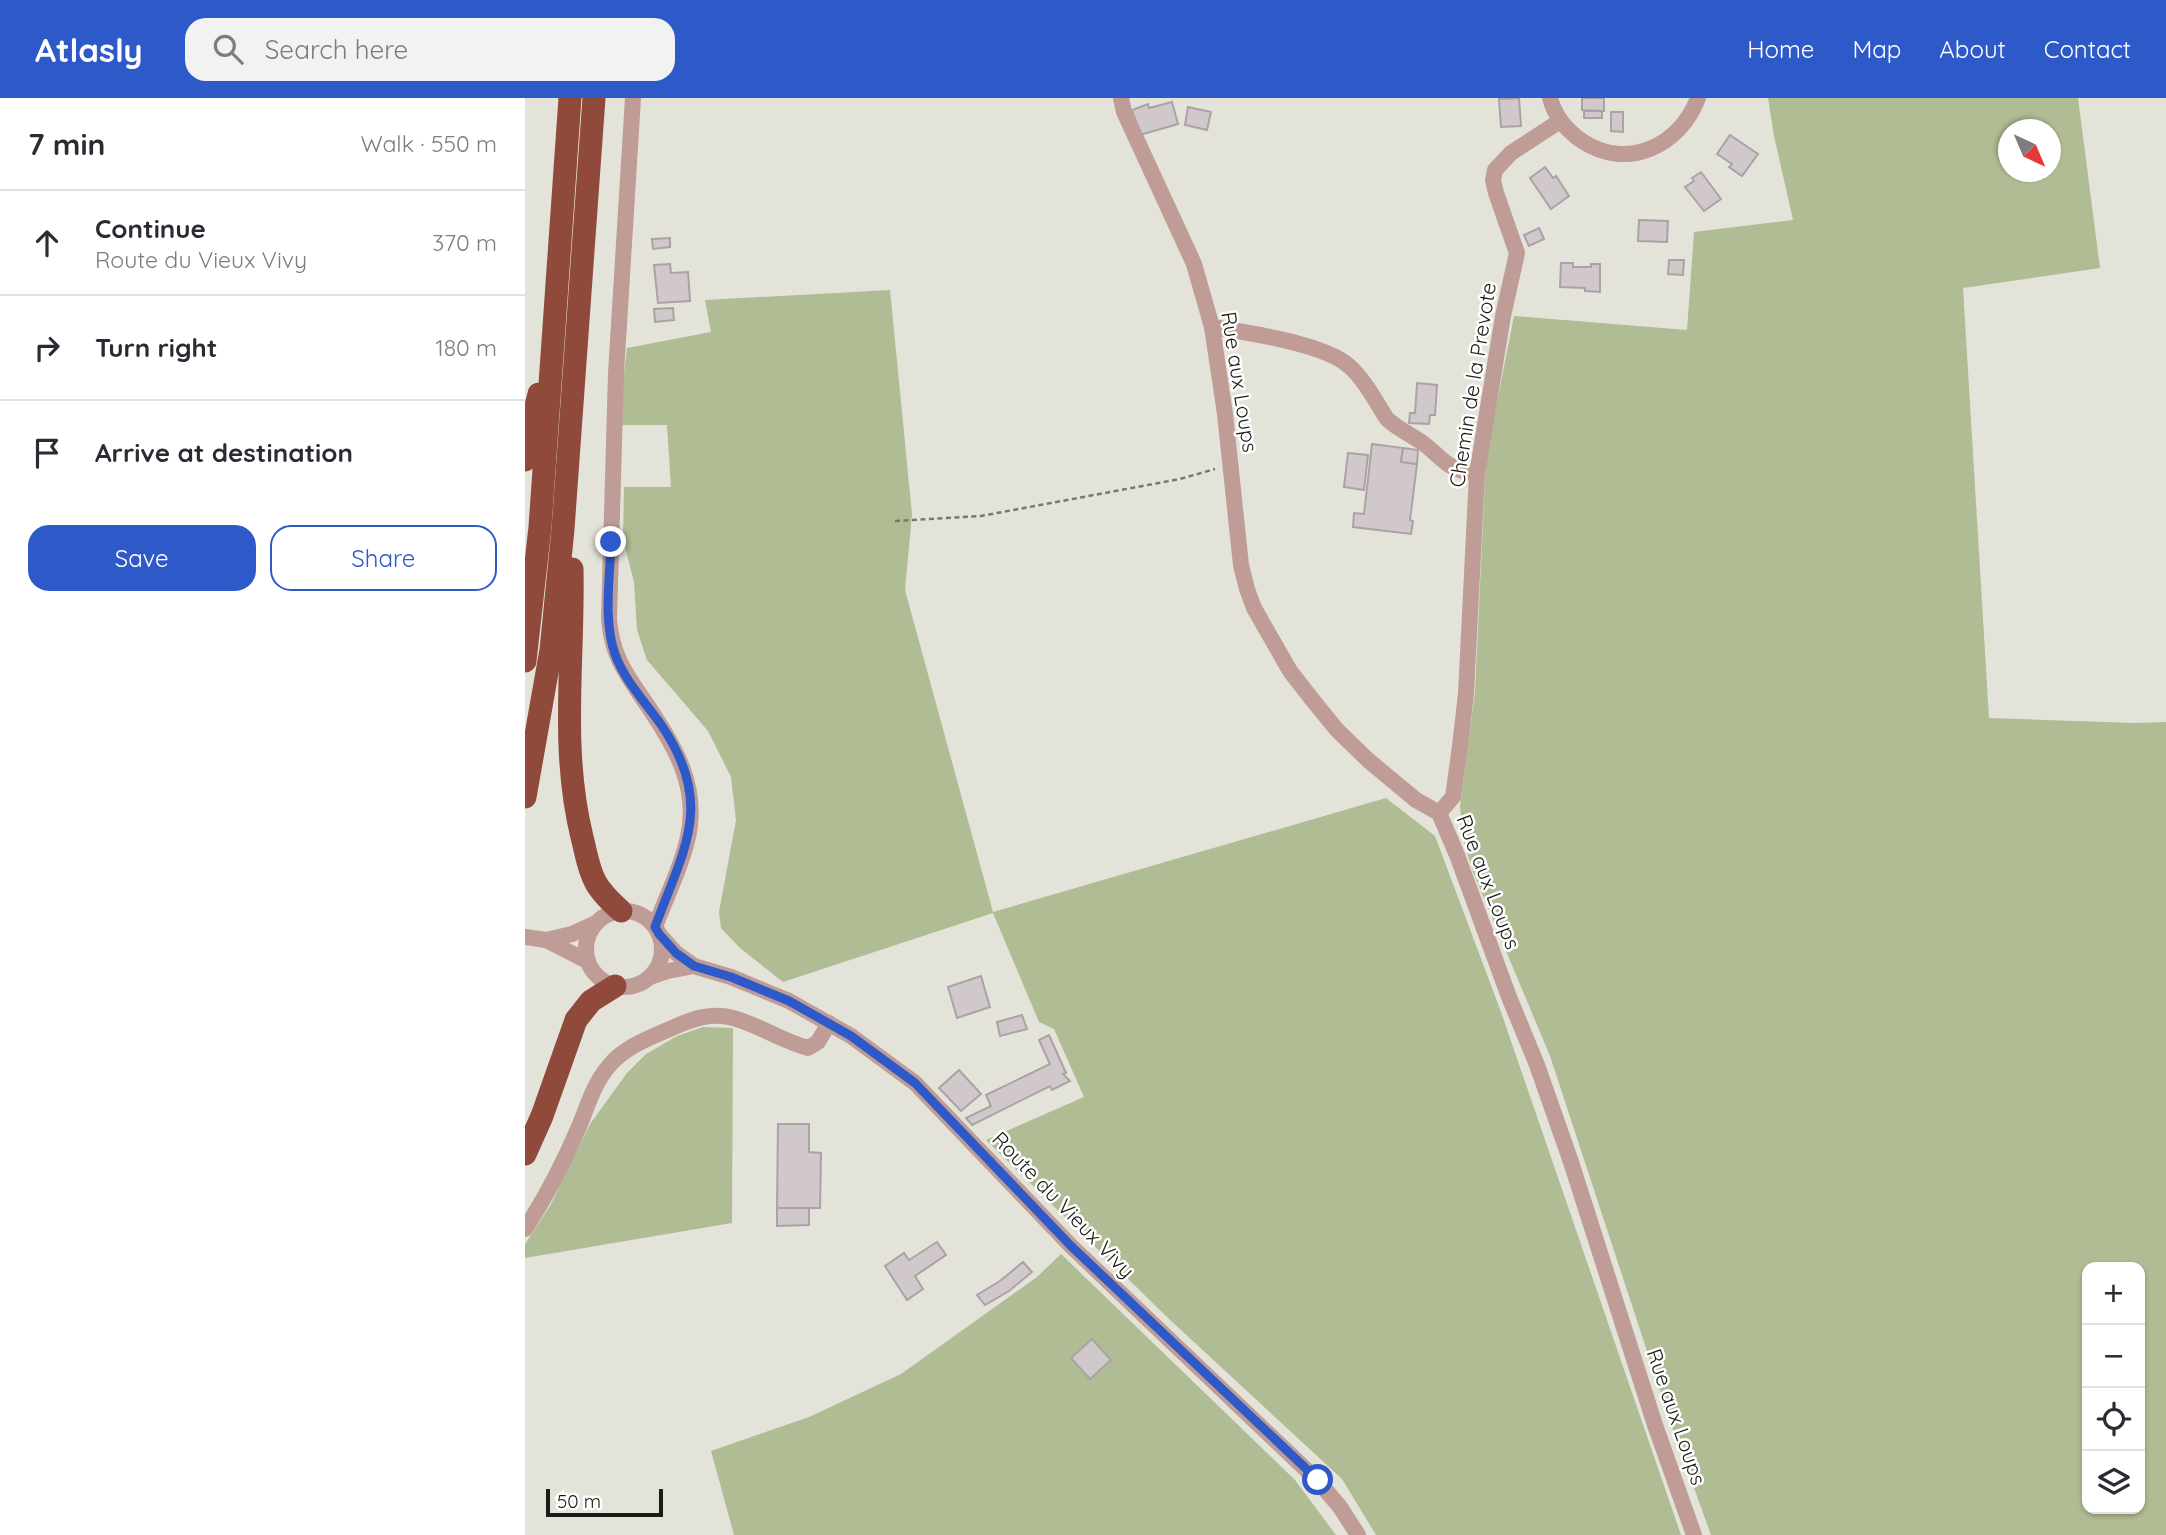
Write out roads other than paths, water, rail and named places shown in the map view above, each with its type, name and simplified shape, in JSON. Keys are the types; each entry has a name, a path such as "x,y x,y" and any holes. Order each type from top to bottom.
{"highway":[{"path":"525,661 540,527 570,98"},
{"path":"525,797 551,650 569,460 594,98"},
{"path":"525,460 530,429 553,344"},
{"path":"569,460 573,612 568,711 570,771 578,821 591,872 603,893 629,912"},
{"path":"525,1154 542,1116 576,1020 591,1001 615,986"}],"street":[{"path":"633,98 616,373 609,619 610,638 616,656 673,745 684,768 691,796 688,839 657,931"},
{"name":"Rue aux Loups","path":"1121,98 1124,112 1194,264 1212,327 1220,367 1241,565 1254,608 1290,671 1337,730 1395,783 1416,800 1439,813 1537,1065 1655,1425 1694,1535"},
{"path":"1550,98 1560,121 1575,136 1601,151 1619,154 1639,153 1659,145 1682,127 1698,98"},
{"name":"Chemin de la Prevote","path":"1439,813 1453,797 1465,707 1477,474 1498,342 1517,253 1493,180 1495,170 1511,153 1560,121"},
{"path":"1212,327 1302,345 1338,358 1351,367 1394,426 1422,443 1454,469 1477,474"},
{"path":"546,940 572,934 607,915 629,912 670,887"},
{"path":"629,912 647,919 657,931 661,957 650,977"},
{"path":"596,923 589,934 587,961 593,972 603,981 627,987 668,971 694,966"},
{"name":"Route du Vieux Vivy","path":"657,931 676,953 694,966 755,986 789,1001 829,1023 894,1066 935,1102 1071,1246 1318,1480 1340,1507 1357,1535"},
{"path":"526,937 546,940 587,961"},
{"path":"525,1228 562,1165 597,1083 608,1066 621,1054 696,1018 734,1018 808,1048 818,1042 829,1023"}]}
